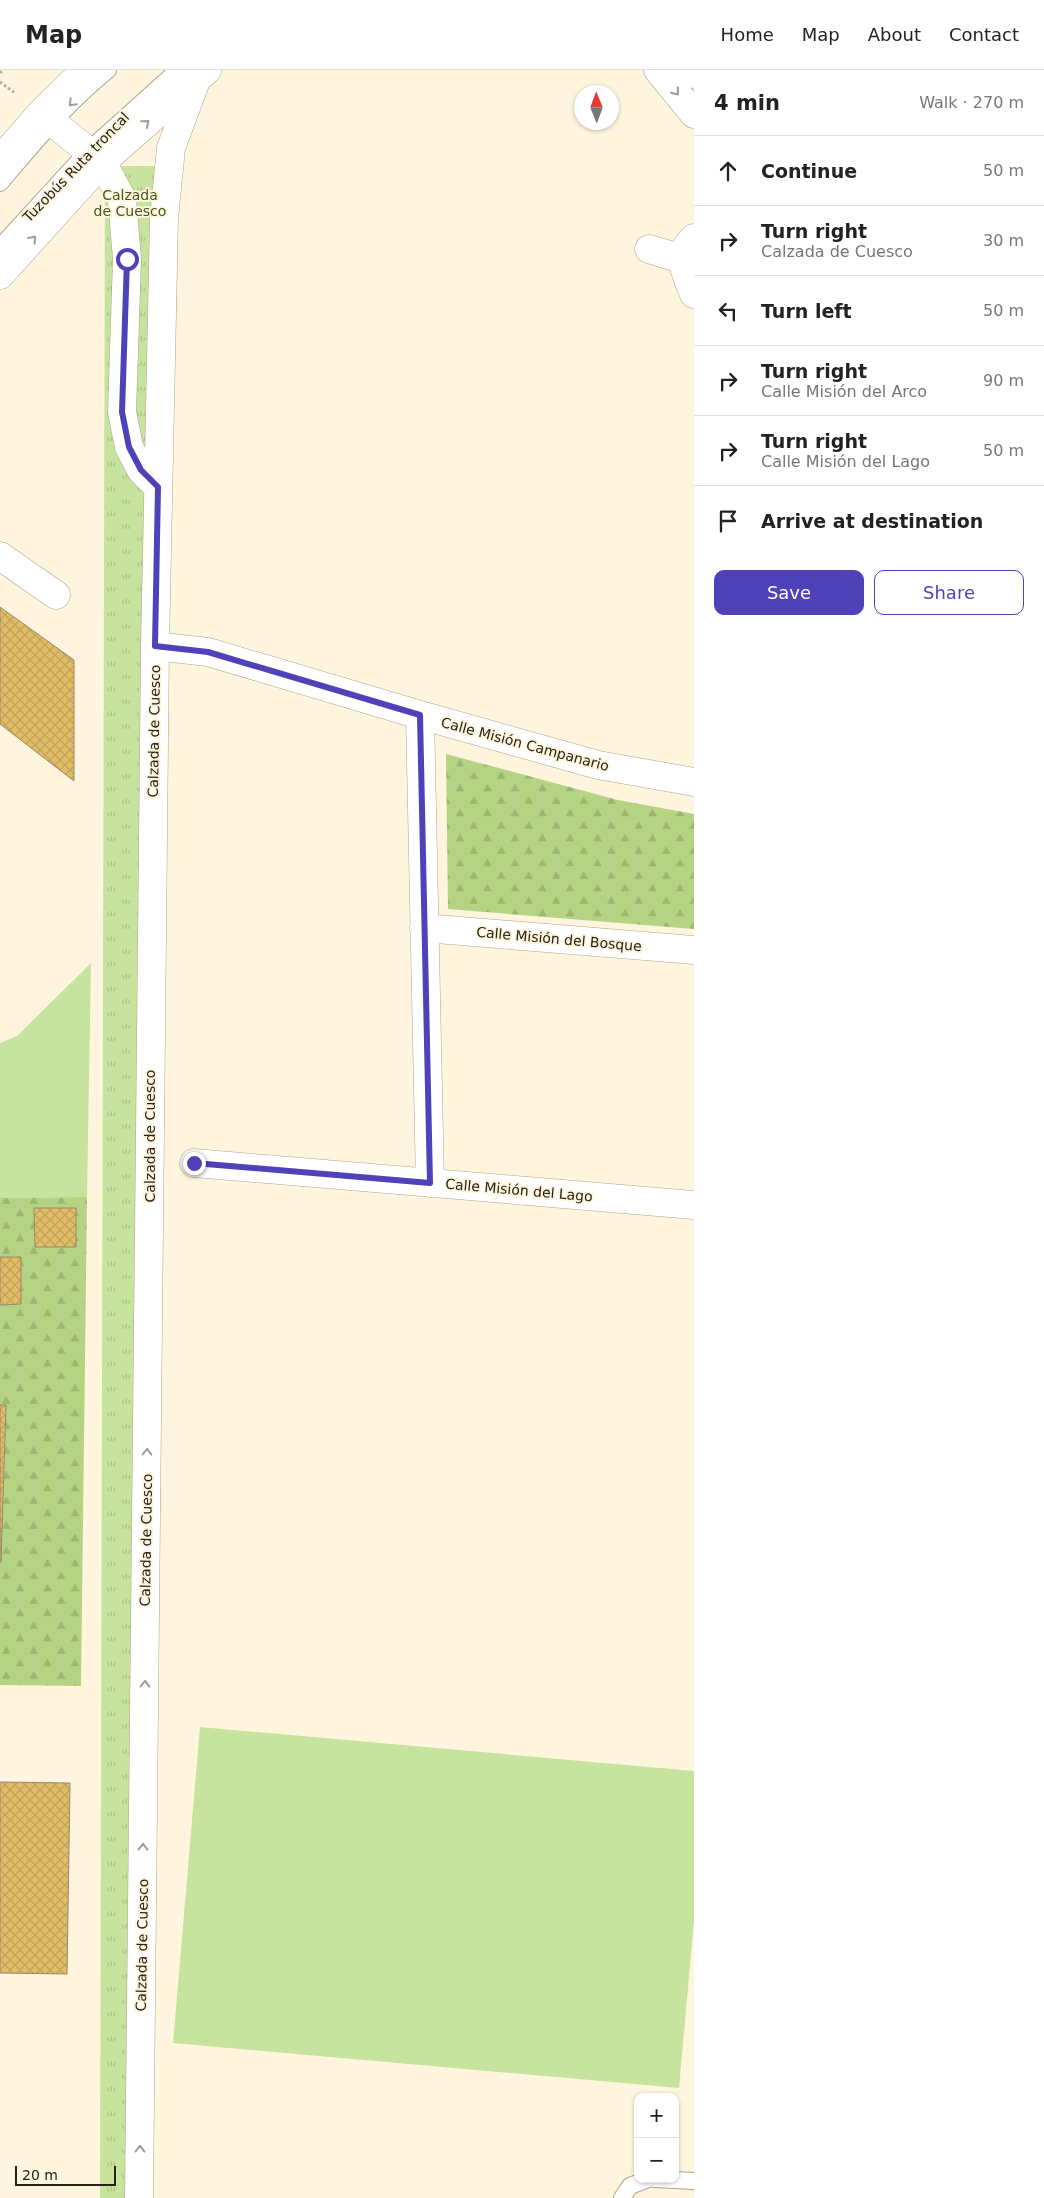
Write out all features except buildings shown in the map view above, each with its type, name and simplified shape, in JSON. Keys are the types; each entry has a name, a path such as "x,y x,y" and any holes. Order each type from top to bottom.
{"street":[{"path":"0,160 47,117 86,70"},
{"path":"658,70 694,114"},
{"path":"690,70 694,74"},
{"path":"0,275 95,156 194,73"},
{"name":"Calzada de Cuesco","path":"139,2198 155,646 165,208 171,148 194,73"},
{"path":"47,117 95,156 122,199 127,259 122,412 129,447 141,470 158,487"},
{"path":"649,249 688,249 686,277 694,294"},
{"path":"0,556 56,596"},
{"name":"Calle Misión Campanario","path":"155,646 208,652 420,715 598,765 694,782"},
{"path":"420,715 430,1183"},
{"name":"Calle Misión del Bosque","path":"424,928 694,950"},
{"name":"Calle Misión del Lago","path":"194,1163 694,1204"}],"lane":[{"path":"0,183 47,117 108,70"},
{"name":"Tuzobús Ruta troncal","path":"0,247 95,156"},
{"path":"679,2180 694,2181"},
{"path":"622,2198 630,2186 638,2183"}],"path":[{"path":"0,73 3,70"}],"green space":[{"name":"Calzada de Cuesco","path":"105,166 156,166 136,2198 100,2198"},
{"path":"446,754 618,800 694,814 694,929 448,909"},
{"path":"91,963 87,1197 0,1198 0,1043 17,1036"},
{"path":"87,1197 81,1686 0,1685 0,1562 6,1405 0,1405 0,1305 21,1304 21,1258 0,1257 0,1198","holes":["34,1208 76,1208 76,1247 35,1247"]},
{"path":"200,1727 694,1771 694,1921 679,2088 173,2043"}],"route":[{"path":"127,259 122,412 129,447 141,470 158,487 155,646 208,652 420,715 430,1183 194,1163"}]}
